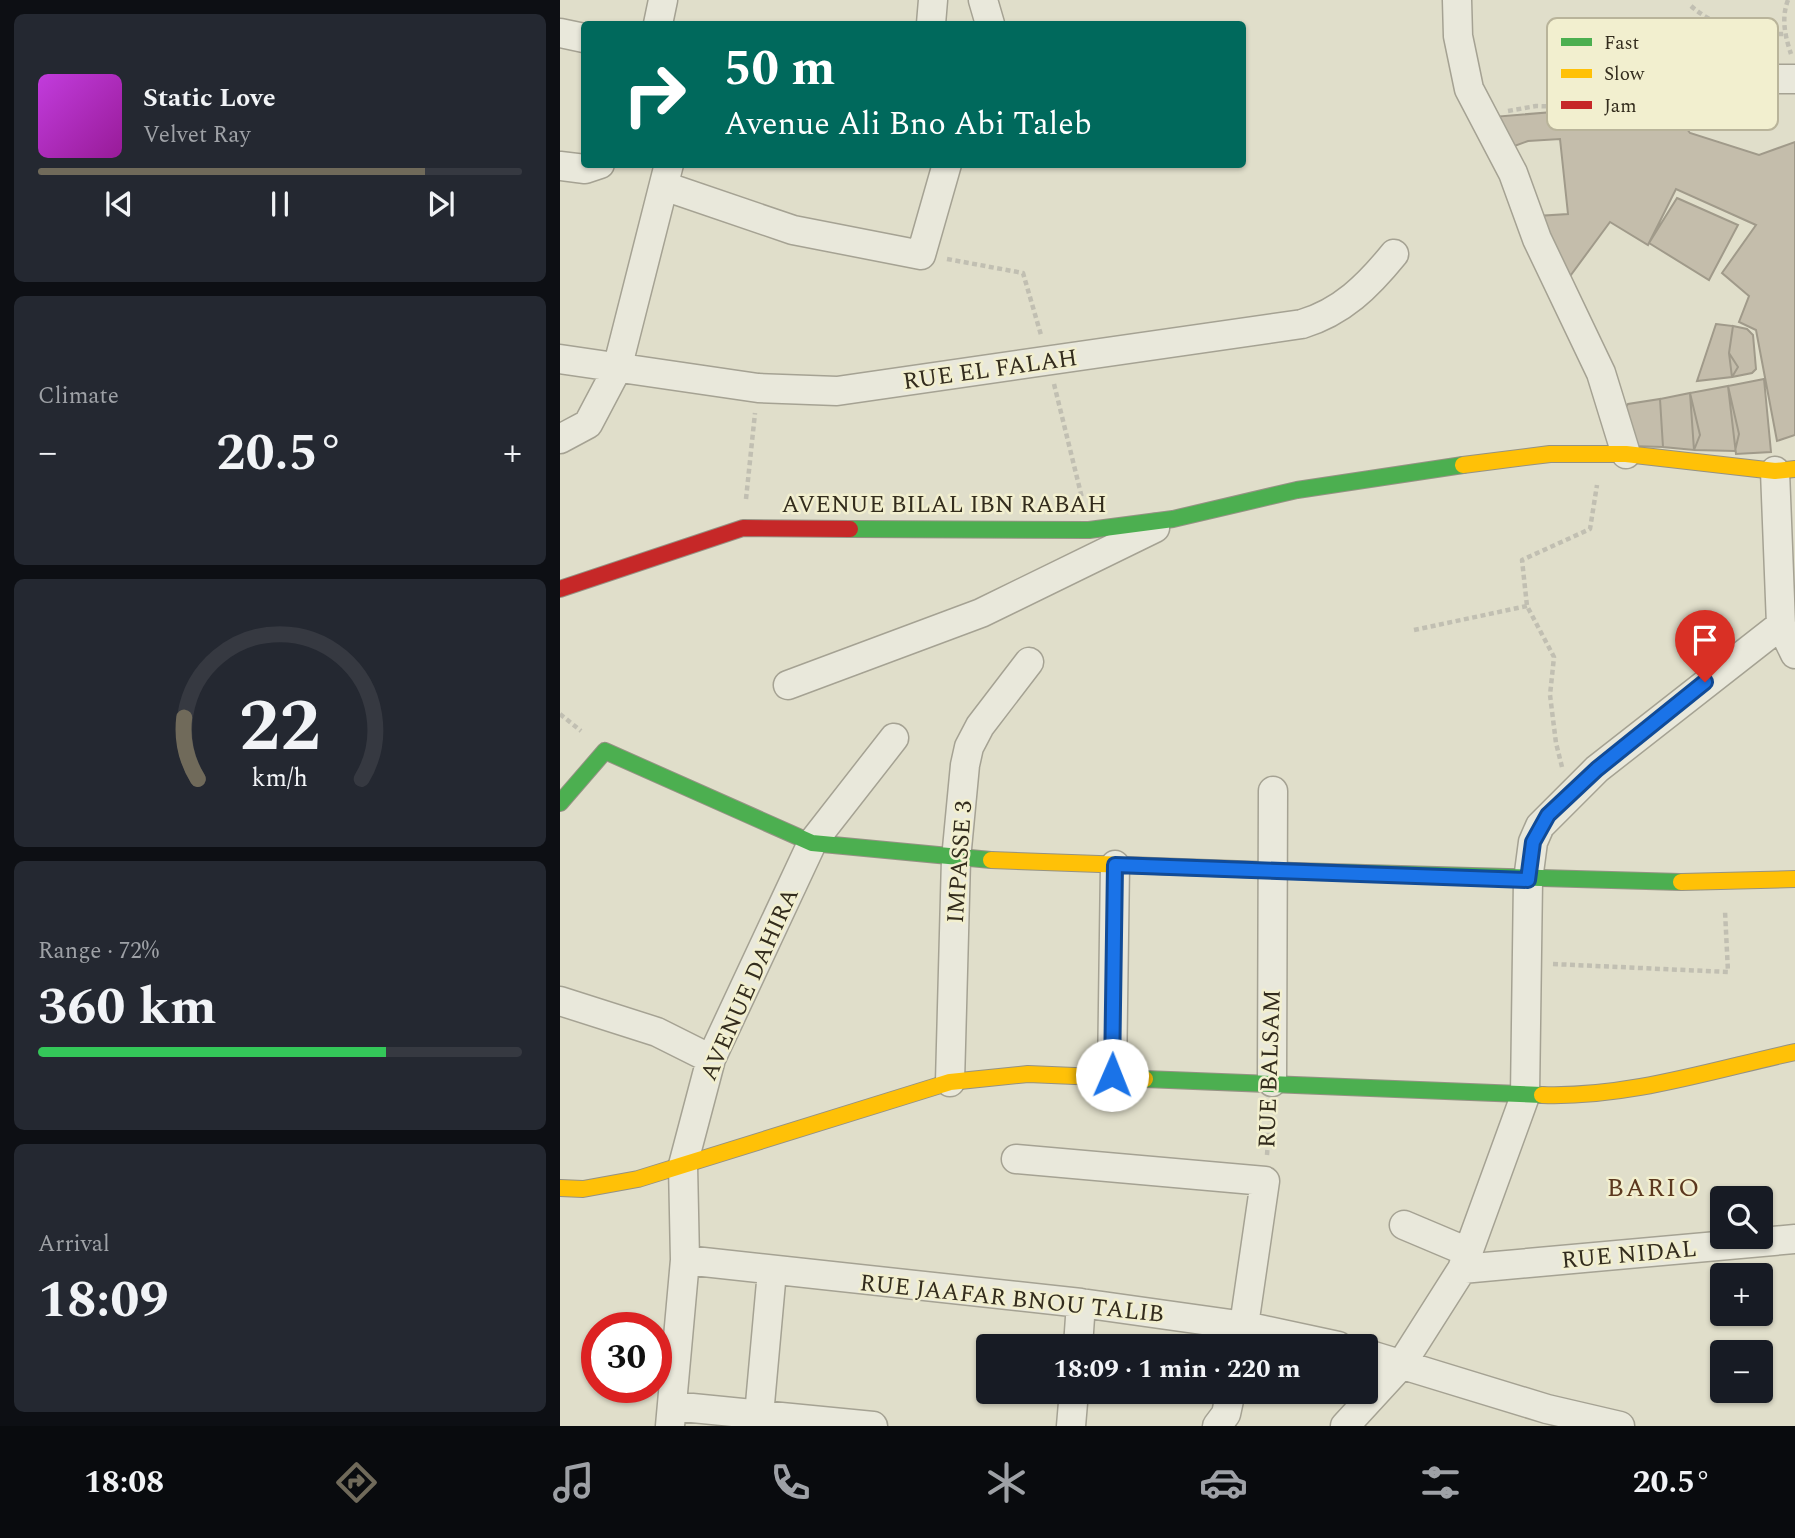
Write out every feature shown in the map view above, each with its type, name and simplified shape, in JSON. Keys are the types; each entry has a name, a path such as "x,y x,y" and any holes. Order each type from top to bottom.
{"street":[{"path":"659,21 663,0"},
{"path":"931,21 933,0"},
{"path":"983,0 989,21"},
{"path":"1457,0 1458,36 1469,89 1513,173 1537,239 1601,373 1626,454"},
{"path":"560,33 581,36"},
{"path":"560,166 588,168"},
{"path":"560,439 588,424 617,369 667,175 793,230 921,255 946,168"},
{"name":"RUE EL FALAH","path":"560,359 758,388 837,391 1314,321 1348,302 1375,277 1394,254"},
{"name":"AVENUE BILAL IBN RABAH","path":"560,589 743,528 1089,530 1173,519 1297,490 1452,465 1550,454 1626,454 1785,470"},
{"path":"1785,470 1781,625 1795,654"},
{"path":"788,685 981,613 1076,569 1173,519"},
{"path":"1345,1426 1401,1365 1465,1261 1525,1096 1528,880 1533,842 1540,826 1570,794 1686,696 1781,625"},
{"name":"IMPASSE 3","path":"950,1082 956,859 969,747 1000,696 1029,662"},
{"name":"AVENUE DAHIRA","path":"671,1416 685,1260 683,1165 711,1059 812,843 894,738"},
{"path":"560,803 605,751 812,843 956,859 1272,868 1528,880 1720,882 1795,878"},
{"name":"RUE BALSAM","path":"1272,1082 1273,791"},
{"path":"1112,1075 1115,865"},
{"path":"560,1001 657,1032 711,1059"},
{"path":"560,1188 607,1186 950,1082 1028,1073 1272,1082 1525,1096 1608,1093 1795,1052"},
{"path":"1016,1159 1265,1181"},
{"name":"RUE BALSAM","path":"1243,1334 1265,1181"},
{"path":"1404,1225 1465,1261"},
{"name":"RUE NIDAL","path":"1465,1261 1795,1239"},
{"name":"RUE JAAFAR BNOU TALIB","path":"685,1260 1081,1303 1233,1334"},
{"path":"759,1415 772,1271"},
{"path":"1078,1334 1081,1303"},
{"path":"1378,1358 1547,1409 1620,1426"},
{"path":"1071,1426 1073,1404"},
{"path":"1217,1426 1226,1413 1228,1404"},
{"path":"671,1416 759,1415 873,1426"}],"path":[{"path":"1788,0 1784,34 1795,65"},
{"path":"1690,6 1705,18"},
{"path":"1778,34 1784,34"},
{"path":"1482,116 1547,106"},
{"path":"921,255 1023,273 1049,360 1089,530"},
{"path":"743,528 758,388"},
{"path":"1570,794 1556,743 1550,695 1554,657 1527,606 1522,560 1590,529 1599,476 1595,454"},
{"path":"1413,630 1527,606"},
{"path":"1528,963 1728,972 1728,928 1720,882"},
{"name":"RUE BALSAM","path":"1265,1181 1272,1082"}],"building":[{"path":"1547,112 1547,130 1688,130 1759,155 1795,142 1795,435 1777,441 1756,330 1739,322 1749,296 1722,273 1756,225 1676,189 1648,245 1610,222 1565,283 1537,216 1568,214 1560,139 1528,141 1509,148 1492,117"},
{"path":"1677,198 1738,225 1709,280 1649,243"},
{"path":"1716,324 1733,326 1729,353 1738,367 1732,377 1697,381"},
{"path":"1733,326 1747,329 1753,335 1756,369 1752,373 1732,377 1729,353"},
{"path":"1764,379 1771,452 1736,454 1728,386"},
{"path":"1728,386 1739,434 1735,451 1694,450 1690,393"},
{"path":"1690,393 1700,435 1694,450 1663,447 1660,399"},
{"path":"1660,399 1663,447 1631,446 1619,416 1628,404"}],"traffic: fast":[{"path":"850,529 1089,530 1173,519 1297,490 1463,465"},
{"path":"560,803 605,751 812,843 991,860"},
{"path":"1294,871 1681,882"},
{"path":"1145,1079 1542,1095"}],"traffic: slow":[{"path":"1463,465 1550,454 1626,454 1775,471 1795,469"},
{"path":"991,860 1294,871"},
{"path":"1681,882 1795,879"},
{"path":"1542,1095 1574,1095 1638,1087 1795,1052"},
{"path":"560,1188 583,1189 638,1179 950,1082 1028,1074 1145,1079"}],"traffic: jam":[{"path":"560,589 743,528 850,529"}],"district":[{"name":"BARIO","path":"1654,1187"}],"route":[{"path":"1112,1075 1115,865 1272,868 1528,880 1533,842 1548,815 1597,769 1705,682"}]}
